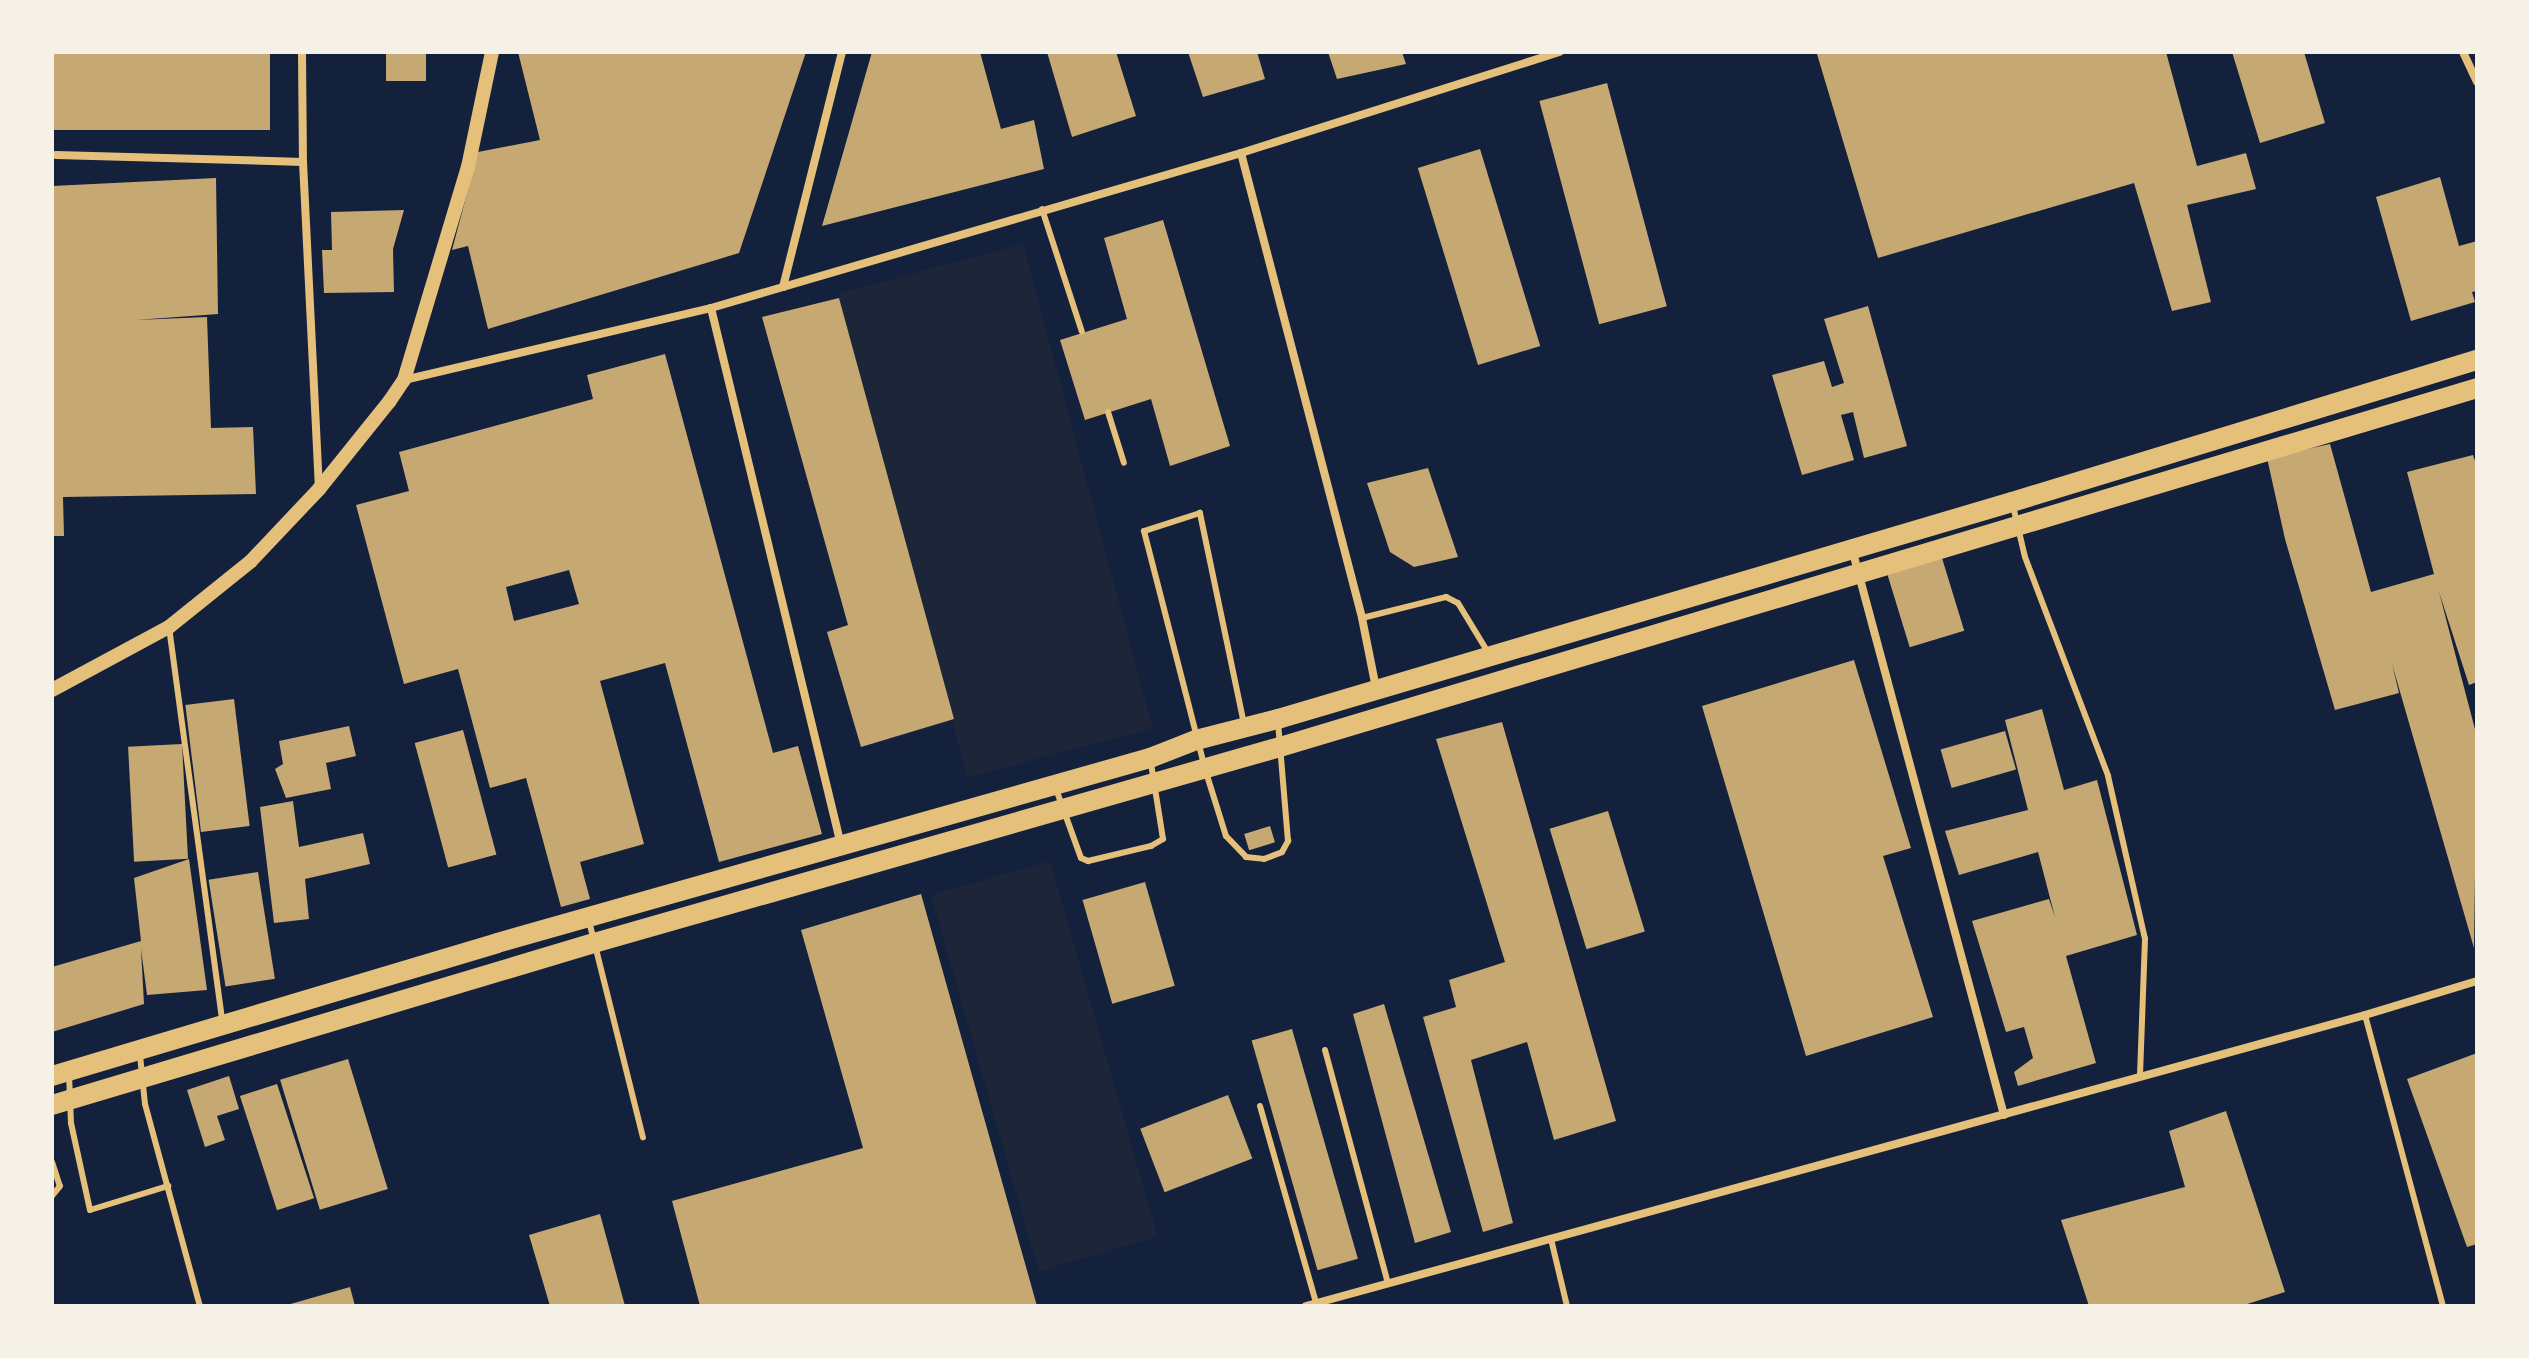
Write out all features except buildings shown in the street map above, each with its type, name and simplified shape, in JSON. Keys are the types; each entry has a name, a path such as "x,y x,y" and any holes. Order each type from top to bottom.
{"main road":[{"path":"60,1073 139,1047 1150,758 1196,740 1278,719 2012,502 2474,361"},
{"path":"61,1102 594,943 1280,747 2477,387"}],"street":[{"path":"302,52 303,162 319,489"},
{"path":"52,690 169,627 251,561 319,489 404,380 468,167 492,52"},
{"path":"783,287 842,52"},
{"path":"404,380 711,308 1241,153 1559,52"},
{"path":"2463,52 2477,82"},
{"path":"1241,153 1362,618 1376,688"},
{"path":"56,155 303,162"},
{"path":"711,308 841,845"},
{"path":"2474,361 2477,387"},
{"path":"1852,548 2004,1115"},
{"path":"1311,1305 2365,1015 2477,981"}],"lane":[{"path":"1042,209 1082,332"},
{"path":"1108,412 1124,463"},
{"path":"2012,502 2025,557 2108,776 2145,939 2140,1077"},
{"path":"1245,728 1200,513 1144,531 1205,769 1226,836 1246,857 1264,859 1282,852 1288,841 1278,719"},
{"path":"1362,618 1446,597 1458,603 1490,656"},
{"path":"169,627 222,1025"},
{"path":"1054,786 1081,858 1088,861 1151,846 1163,839 1150,758"},
{"path":"589,917 643,1137"},
{"path":"2365,1015 2443,1306"},
{"path":"139,1047 145,1104 200,1306"},
{"path":"1325,1050 1388,1284"},
{"path":"60,1073 61,1102 71,1123 90,1210 168,1186"},
{"path":"1260,1106 1311,1305"},
{"path":"52,1162 60,1186 52,1196"},
{"path":"1551,1239 1567,1306"}],"shaded area":[{"path":"1023,244 1153,728 967,778 838,294"},
{"path":"1050,861 1158,1237 1039,1271 931,895"}]}
